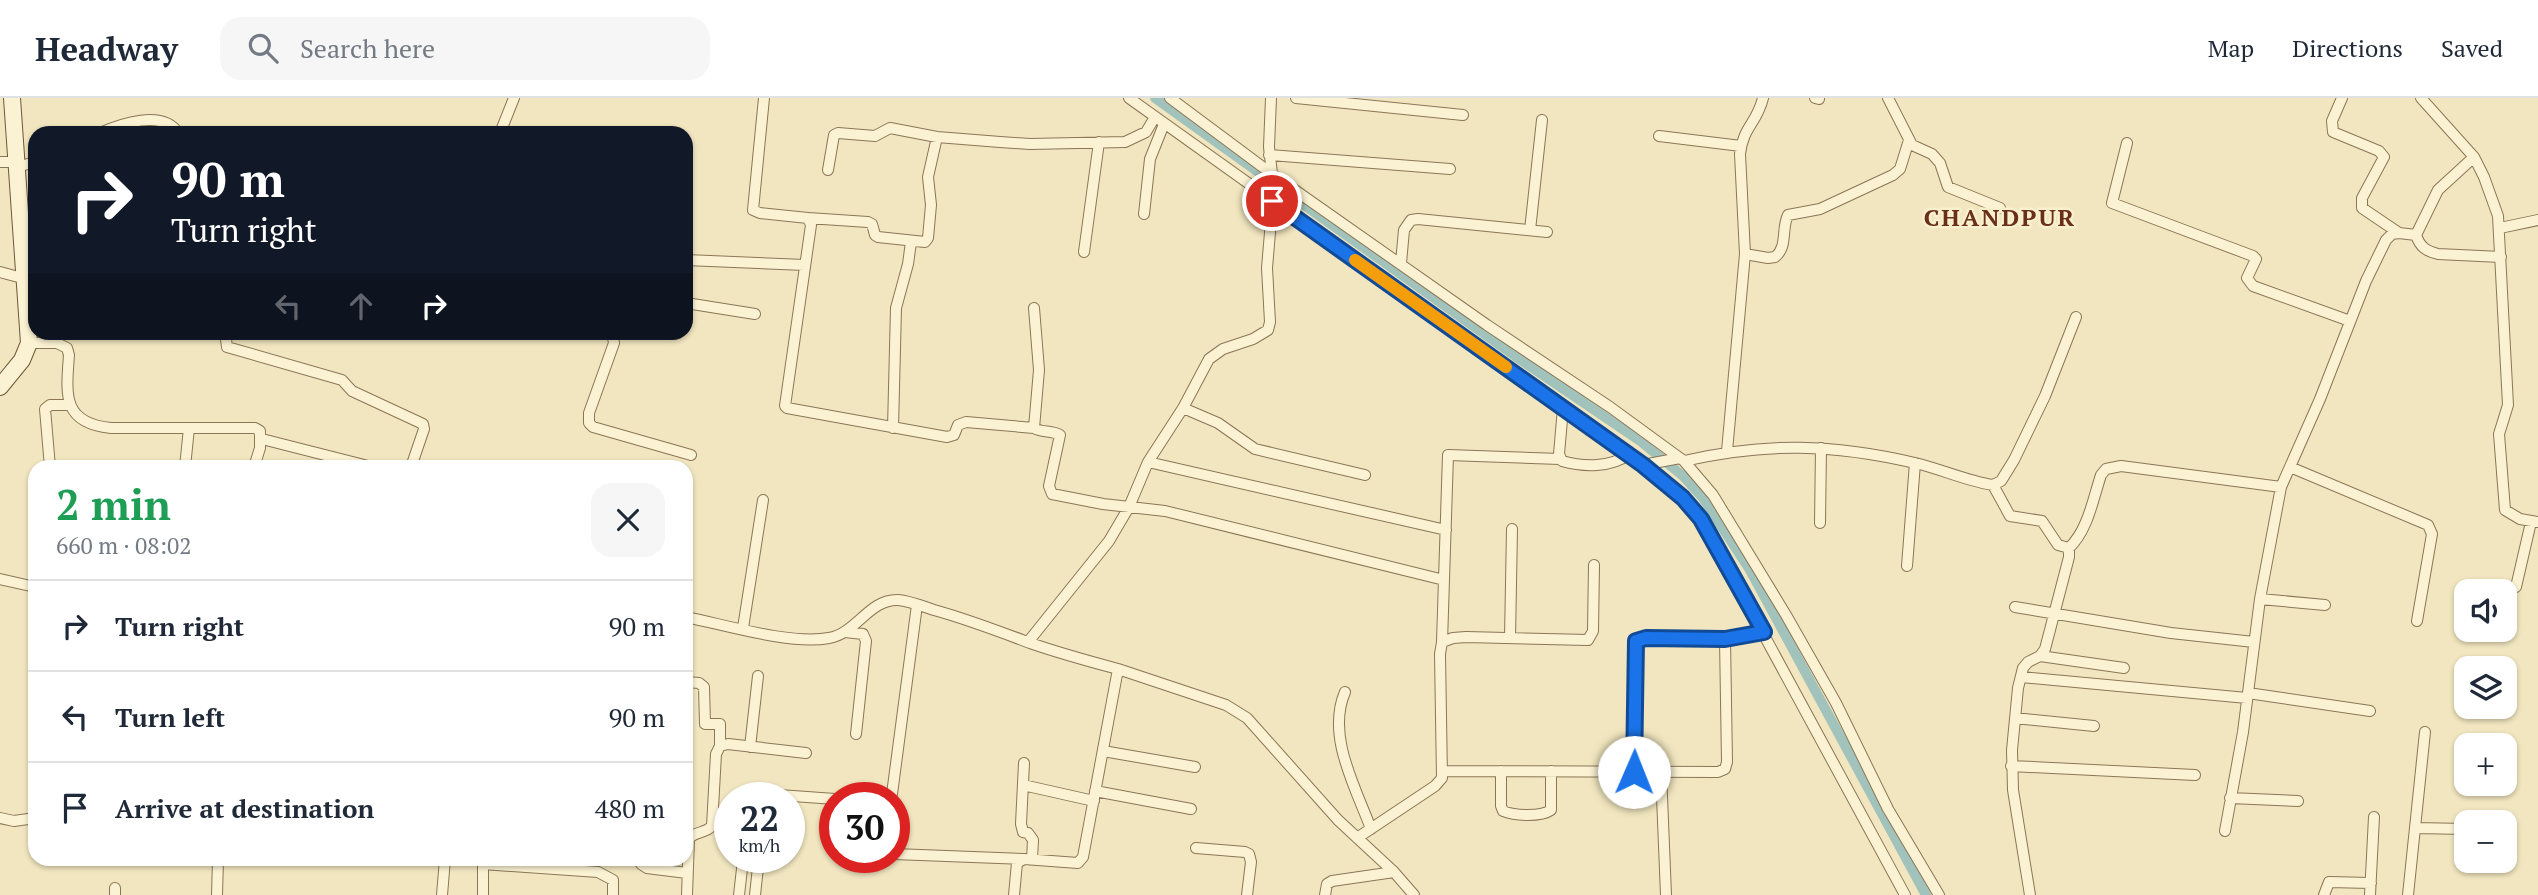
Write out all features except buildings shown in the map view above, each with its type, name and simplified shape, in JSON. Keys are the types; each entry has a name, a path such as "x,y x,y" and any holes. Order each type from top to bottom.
{"main road":[{"path":"12,98 11,164 28,277"},
{"path":"0,387 22,360 29,342"}],"street":[{"path":"503,126 514,98"},
{"path":"764,98 753,210 760,213 868,222 872,224 878,237 925,242 928,238 931,205 928,177 937,137"},
{"path":"1129,98 1563,408 1646,464 1683,498 1701,519 1905,895"},
{"path":"1170,98 1272,174 1487,325 1610,407 1679,460 1713,495 1836,703 1888,809 1939,895"},
{"path":"1028,642 1109,541 1129,507 1148,462 1214,353 1262,335 1268,330 1270,322 1266,268 1272,201 1269,155 1271,98"},
{"path":"1296,98 1463,115"},
{"path":"1727,451 1745,254 1741,146 1746,129 1756,119 1763,98"},
{"path":"1888,98 1909,140 1917,149 1936,158 1948,187 2000,208"},
{"path":"2342,98 2332,121 2333,132 2383,153 2384,157 2362,198 2362,208 2399,233"},
{"path":"2421,98 2474,157 2492,197 2500,228 2508,405 2498,434 2503,472 2503,503 2510,515 2535,522 2517,584"},
{"path":"119,126 135,120 170,126"},
{"path":"828,170 834,135 838,133 875,136 890,128 937,137 1030,144 1125,142 1140,136 1160,120"},
{"path":"1144,214 1150,159 1160,120"},
{"path":"1530,230 1542,120"},
{"path":"1658,136 1741,146"},
{"path":"1745,254 1775,257 1783,247 1788,215 1820,209 1893,175 1900,169 1909,140"},
{"path":"1084,252 1099,142"},
{"path":"2127,143 2112,203 2253,256 2256,259 2247,278 2253,286 2350,321"},
{"path":"1269,155 1450,169"},
{"path":"2474,157 2438,190 2416,235 2419,245 2438,254 2501,257"},
{"path":"808,218 811,225 785,406 787,408 947,437 954,435 958,425 966,422 1052,431 1060,435 1049,486 1052,494 1178,514 1444,580"},
{"path":"1401,263 1404,230 1411,220 1547,232"},
{"path":"2500,228 2538,220"},
{"path":"2225,831 2260,599 2281,487 2320,399 2366,281 2386,240 2392,234 2416,235"},
{"path":"893,428 896,307 911,242"},
{"path":"693,260 805,265"},
{"path":"0,272 28,284"},
{"path":"693,304 755,314"},
{"path":"1034,308 1040,370 1034,428"},
{"path":"1646,464 1727,451 1821,447 1915,463 1993,485 2001,481 2014,460 2045,396 2076,317"},
{"path":"225,340 231,349 291,363 342,380 352,391 424,424 413,460"},
{"path":"613,340 589,413 589,423 593,427 691,456"},
{"path":"29,342 64,344 67,348 70,405 81,420 94,426 255,428 260,431 262,439 256,460"},
{"path":"49,460 45,409 50,405 70,405"},
{"path":"1183,408 1218,423 1255,449 1365,475"},
{"path":"1560,459 1563,408"},
{"path":"186,460 189,428"},
{"path":"262,439 332,460"},
{"path":"1820,523 1821,447"},
{"path":"1357,838 1435,786 1442,778 1440,654 1448,455 1560,459 1566,463 1611,464 1629,454"},
{"path":"1148,462 1446,530"},
{"path":"1907,566 1915,463"},
{"path":"2030,895 2011,766 2021,677 2028,662 2040,656 2045,649 2069,548 2082,530 2101,475 2113,466 2281,487"},
{"path":"2290,467 2428,525 2432,534 2417,621"},
{"path":"1993,485 2010,516 2042,521 2057,545 2069,548"},
{"path":"743,628 763,500"},
{"path":"1510,638 1512,529"},
{"path":"1442,642 1466,637 1588,640 1593,631 1594,565"},
{"path":"0,579 28,585"},
{"path":"2260,599 2325,605"},
{"path":"693,618 808,638 830,638 845,632 877,605 888,600 901,600 1226,705 1247,718 1271,742 1338,820 1394,872 1414,895"},
{"path":"894,782 917,605"},
{"path":"2015,607 2171,633 2254,642"},
{"path":"845,632 863,634 866,641 856,734"},
{"path":"1634,772 1636,641 1646,638 1725,639 1764,632"},
{"path":"1443,771 1709,773 1725,769 1725,639"},
{"path":"2040,656 2124,668"},
{"path":"910,855 1078,863 1086,846 1118,669"},
{"path":"750,747 758,676"},
{"path":"2021,677 2247,695 2370,711"},
{"path":"693,682 699,682 704,687 705,724 720,724 712,827 708,831 693,835"},
{"path":"1345,692 1339,720 1341,743 1371,829"},
{"path":"2015,718 2094,726"},
{"path":"2408,895 2425,732"},
{"path":"720,746 728,744 806,753"},
{"path":"1103,751 1195,767"},
{"path":"1024,764 1021,824 1023,832 1028,833 1033,840 1028,859"},
{"path":"2011,766 2195,775"},
{"path":"1502,771 1503,811 1511,814 1542,814 1551,810 1551,771"},
{"path":"1661,772 1665,895"},
{"path":"1023,785 1191,809"},
{"path":"2230,798 2298,801"},
{"path":"2324,895 2329,882 2370,889 2374,817"},
{"path":"0,818 14,821 28,819"},
{"path":"2416,828 2454,829"},
{"path":"1196,848 1245,852 1249,855 1251,862 1247,895"},
{"path":"1014,895 1017,863 1028,859"},
{"path":"217,895 218,866"},
{"path":"442,895 444,866"},
{"path":"483,895 484,866"},
{"path":"536,866 598,872 613,880 613,895"},
{"path":"645,866 687,873"},
{"path":"687,866 687,895"},
{"path":"1325,895 1327,884 1332,881 1394,872"},
{"path":"739,895 742,873"},
{"path":"755,895 757,873"}],"waterway":[{"path":"1155,98 1515,356 1639,440 1683,476 1703,498 1750,570 1926,895"}],"slow traffic":[{"path":"1355,260 1506,367"}],"district":[{"name":"CHANDPUR","path":"2000,217"}],"route":[{"path":"1272,201 1643,465 1683,498 1701,519 1764,632 1725,639 1646,638 1636,641 1634,772"}]}
